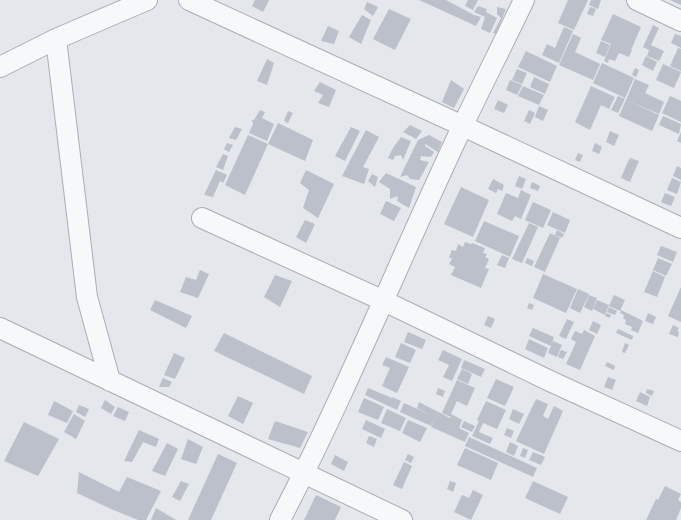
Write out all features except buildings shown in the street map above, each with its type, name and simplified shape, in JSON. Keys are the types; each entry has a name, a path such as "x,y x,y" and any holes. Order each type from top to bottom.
{"street":[{"path":"0,67 56,39 147,0"},
{"path":"189,0 681,228"},
{"path":"280,520 304,473 463,126 524,0"},
{"path":"637,0 681,21"},
{"path":"56,39 87,297 110,381"},
{"path":"202,218 384,300 552,382 681,441"},
{"path":"0,328 402,520"}]}
